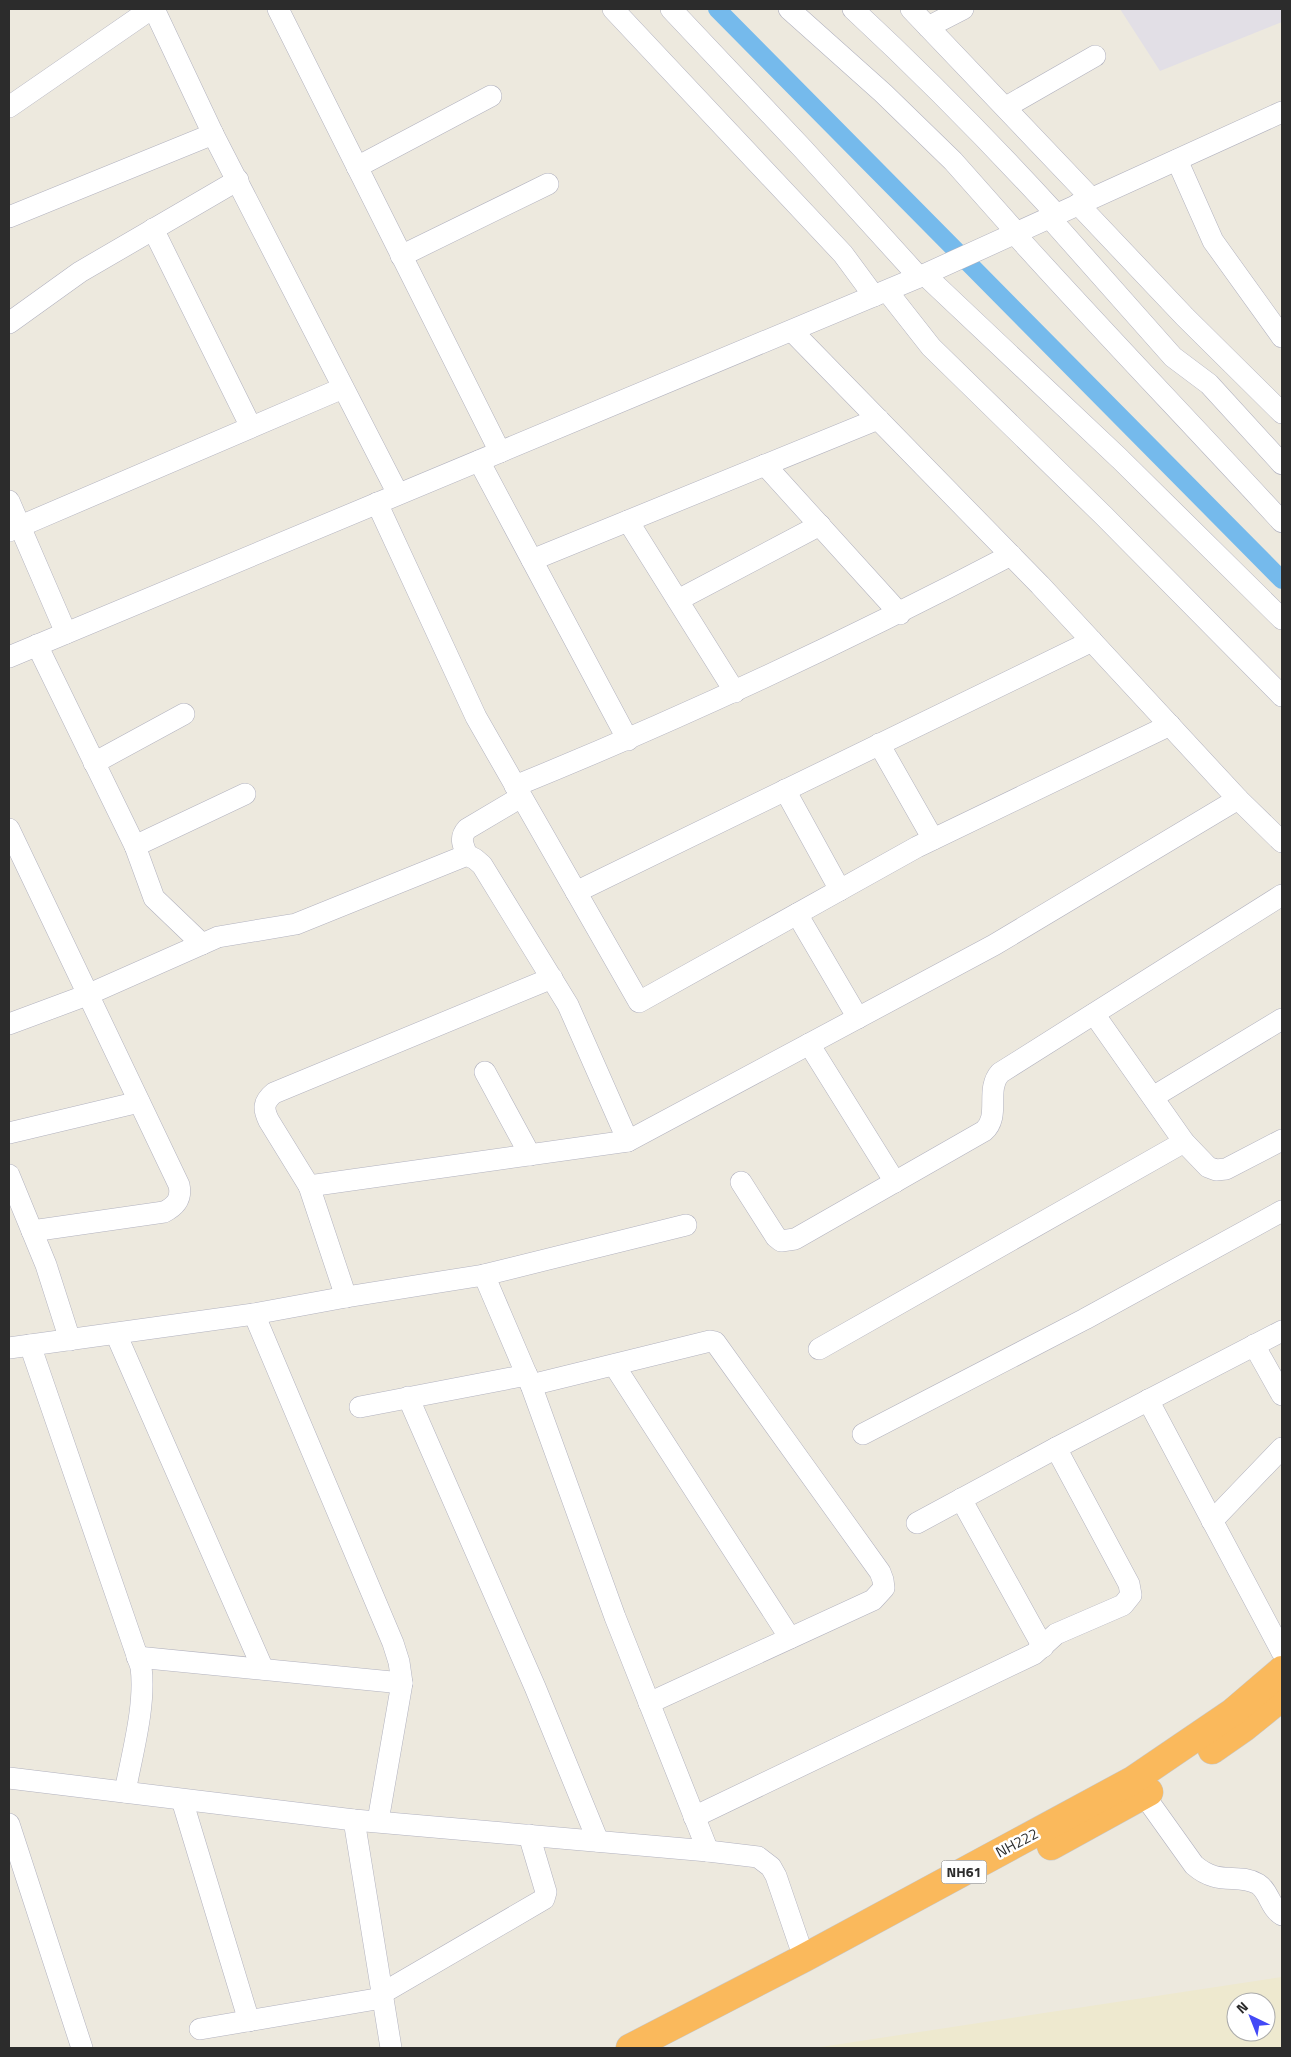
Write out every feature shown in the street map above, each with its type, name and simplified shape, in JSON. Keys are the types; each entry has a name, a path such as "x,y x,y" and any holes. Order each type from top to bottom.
{"highway":[{"name":"NH222","path":"630,2048 804,1958 1133,1780 1233,1712 1282,1670"},
{"name":"NH222","path":"661,2048 1062,1841 1144,1795 1245,1727 1282,1697"}],"street":[{"path":"9,107 152,9 213,134 398,494"},
{"path":"278,9 500,452"},
{"path":"612,9 931,347 1104,516 1282,696"},
{"path":"671,9 803,149 1282,619"},
{"path":"789,9 883,93 939,148 1081,308 1174,404 1282,522"},
{"path":"853,9 907,59 996,149 1173,357 1209,384 1282,464"},
{"path":"911,9 1006,107 1185,317 1282,413"},
{"path":"928,27 963,9"},
{"path":"1006,107 1095,56"},
{"path":"357,167 491,96"},
{"path":"9,657 880,294 1282,112"},
{"path":"9,217 213,134"},
{"path":"1177,160 1213,241 1282,337"},
{"path":"9,323 80,272 238,180"},
{"path":"401,256 548,184"},
{"path":"153,229 251,427"},
{"path":"792,331 1012,555 1238,799 1282,842"},
{"path":"14,529 343,388"},
{"path":"532,560 878,419"},
{"path":"479,461 628,740"},
{"path":"765,465 900,614"},
{"path":"9,502 14,529 66,633"},
{"path":"377,503 476,717 639,1002 933,839 1170,725"},
{"path":"628,521 735,692"},
{"path":"678,600 820,526"},
{"path":"466,855 462,834 518,792 900,614 1012,555"},
{"path":"576,892 1092,641"},
{"path":"37,645 135,846 154,898 202,944"},
{"path":"94,763 184,714"},
{"path":"879,744 933,839"},
{"path":"785,790 840,890"},
{"path":"135,846 245,794"},
{"path":"309,1186 628,1141 994,945 1238,799"},
{"path":"9,829 87,995 180,1185 181,1194 172,1208 164,1212 32,1231"},
{"path":"9,1024 87,995 202,944 230,934 296,924 466,855 475,858 482,865 568,1005 628,1141"},
{"path":"742,1182 772,1232 782,1241 788,1241 984,1131 992,1119 994,1080 1000,1073 1282,895"},
{"path":"797,914 858,1018"},
{"path":"346,1297 309,1186 269,1121 264,1111 264,1104 274,1093 552,978"},
{"path":"1094,1014 1184,1142 1208,1167 1216,1170 1226,1169 1282,1140"},
{"path":"1153,1097 1282,1019"},
{"path":"809,1044 895,1182"},
{"path":"485,1072 530,1155"},
{"path":"9,1134 139,1102"},
{"path":"819,1349 1184,1142"},
{"path":"9,1175 46,1265 70,1340"},
{"path":"863,1434 1085,1318 1282,1211"},
{"path":"9,1348 254,1314 484,1275 686,1225"},
{"path":"484,1275 529,1380 615,1616 708,1851"},
{"path":"254,1314 393,1643 399,1662 402,1683 378,1821"},
{"path":"917,1523 1056,1448 1282,1331"},
{"path":"116,1334 263,1669"},
{"path":"360,1407 408,1397 529,1380 614,1365 710,1341 716,1342 880,1572 884,1580 884,1588 873,1600 649,1703"},
{"path":"1254,1345 1282,1395"},
{"path":"30,1346 137,1657 143,1683 125,1792"},
{"path":"614,1365 790,1638"},
{"path":"408,1397 535,1687 598,1841"},
{"path":"1148,1400 1282,1652"},
{"path":"694,1817 1034,1654 1056,1634 1122,1605 1132,1595 1129,1584 1056,1448"},
{"path":"1212,1521 1282,1448"},
{"path":"961,1499 1043,1647"},
{"path":"137,1657 402,1683"},
{"path":"9,1778 354,1820 758,1857 771,1867 776,1876 804,1958"},
{"path":"1144,1795 1194,1865 1215,1878 1251,1881 1258,1884 1263,1888 1272,1905 1282,1915"},
{"path":"182,1800 249,2021"},
{"path":"354,1820 381,1996 391,2048"},
{"path":"9,1824 82,2048"},
{"path":"200,2029 381,1996 544,1898 546,1892 529,1835"}],"shaded area":[{"path":"1120,9 1282,9 1282,22 1160,71"},
{"path":"1282,1977 1282,2048 814,2048"}],"waterway":[{"path":"717,9 1282,580"}]}
